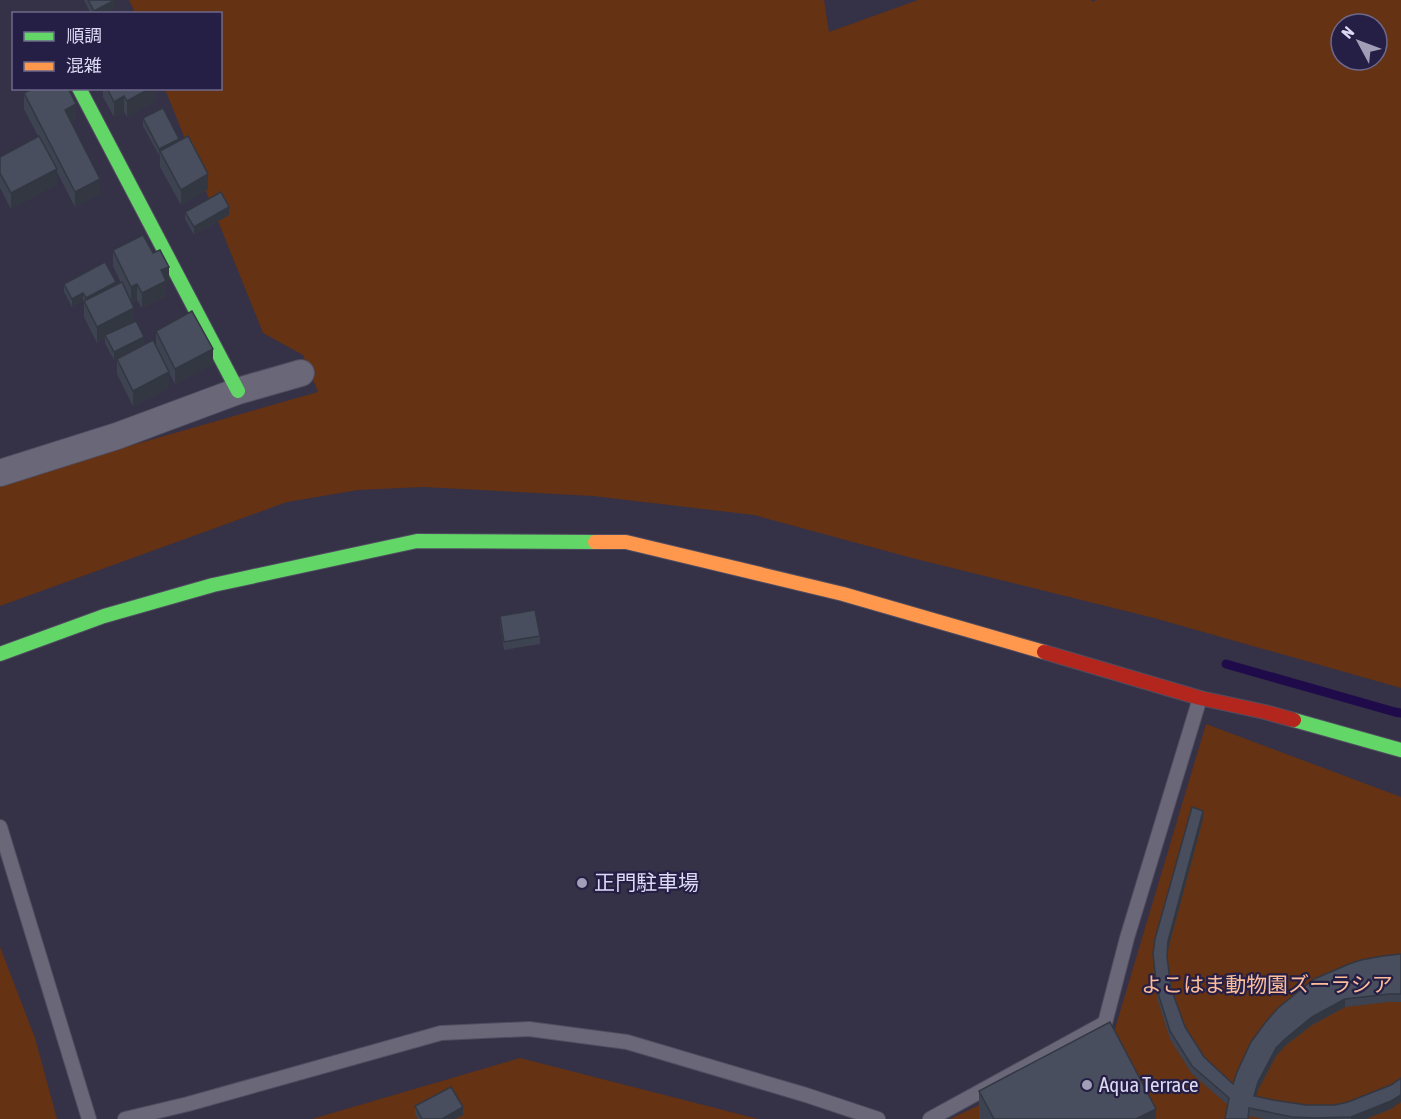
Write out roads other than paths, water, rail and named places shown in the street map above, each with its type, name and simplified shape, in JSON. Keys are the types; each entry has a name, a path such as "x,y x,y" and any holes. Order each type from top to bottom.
{"street":[{"path":"80,90 238,391"},
{"path":"0,473 117,436 238,391 301,373"},
{"path":"0,654 104,616 213,585 417,541 626,542 843,594 1200,698 1265,712 1401,750"}],"lane":[{"path":"930,1119 1105,1023 1127,938 1200,698"},
{"path":"0,827 89,1119"},
{"path":"125,1119 188,1104 441,1033 529,1029 627,1042 806,1095 878,1119"}],"waterway":[{"path":"1226,664 1401,713"}],"place":[{"name":"正門駐車場","path":"582,883"},
{"name":"Aqua Terrace","path":"1087,1085"}],"park label":[{"name":"よこはま動物園ズーラシア","path":"1267,985"}]}
